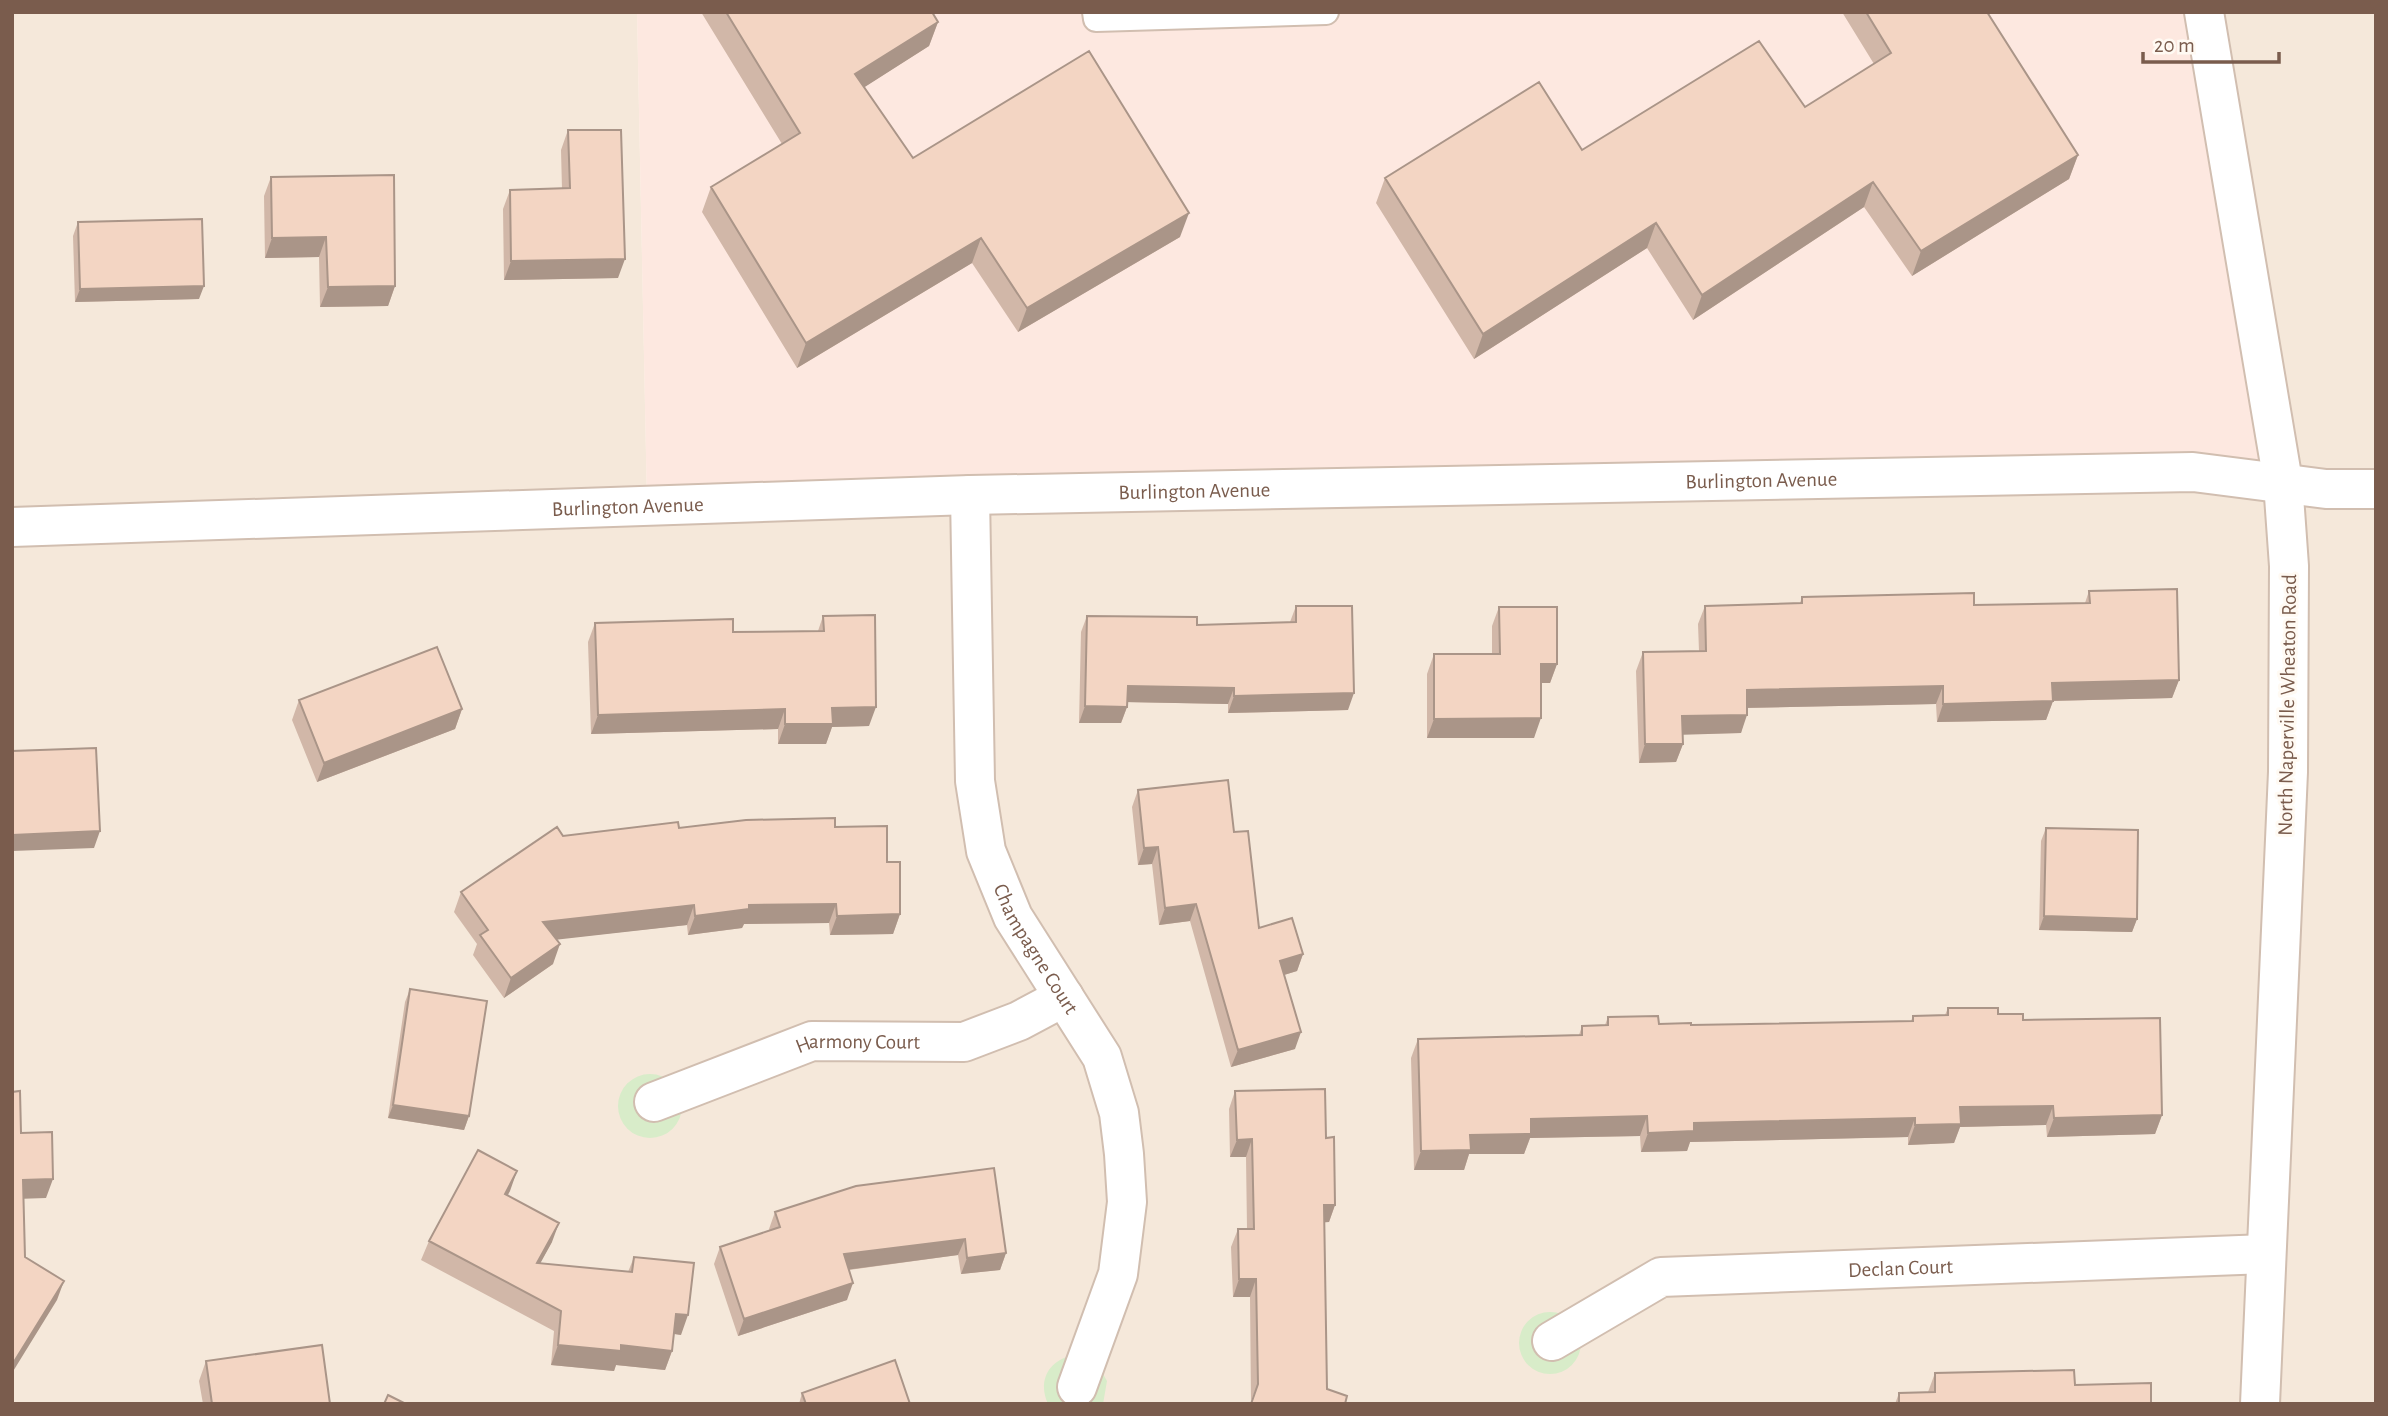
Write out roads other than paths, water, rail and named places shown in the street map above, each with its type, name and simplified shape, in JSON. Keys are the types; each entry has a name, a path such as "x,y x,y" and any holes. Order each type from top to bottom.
{"street":[{"name":"North Naperville Wheaton Road","path":"2204,12 2283,482 2289,566 2288,772 2260,1404"},
{"name":"Burlington Avenue","path":"12,527 970,495 2193,472 2326,489 2376,489"},
{"name":"Champagne Court","path":"970,495 975,781 986,851 1013,917 1102,1057 1119,1113 1126,1202 1118,1274 1077,1387"},
{"name":"Harmony Court","path":"654,1102 812,1041 964,1042 1019,1021 1064,997"},
{"name":"Declan Court","path":"1552,1341 1661,1277 2266,1254"}],"lane":[{"path":"1096,12 1096,19 1326,12"}]}
